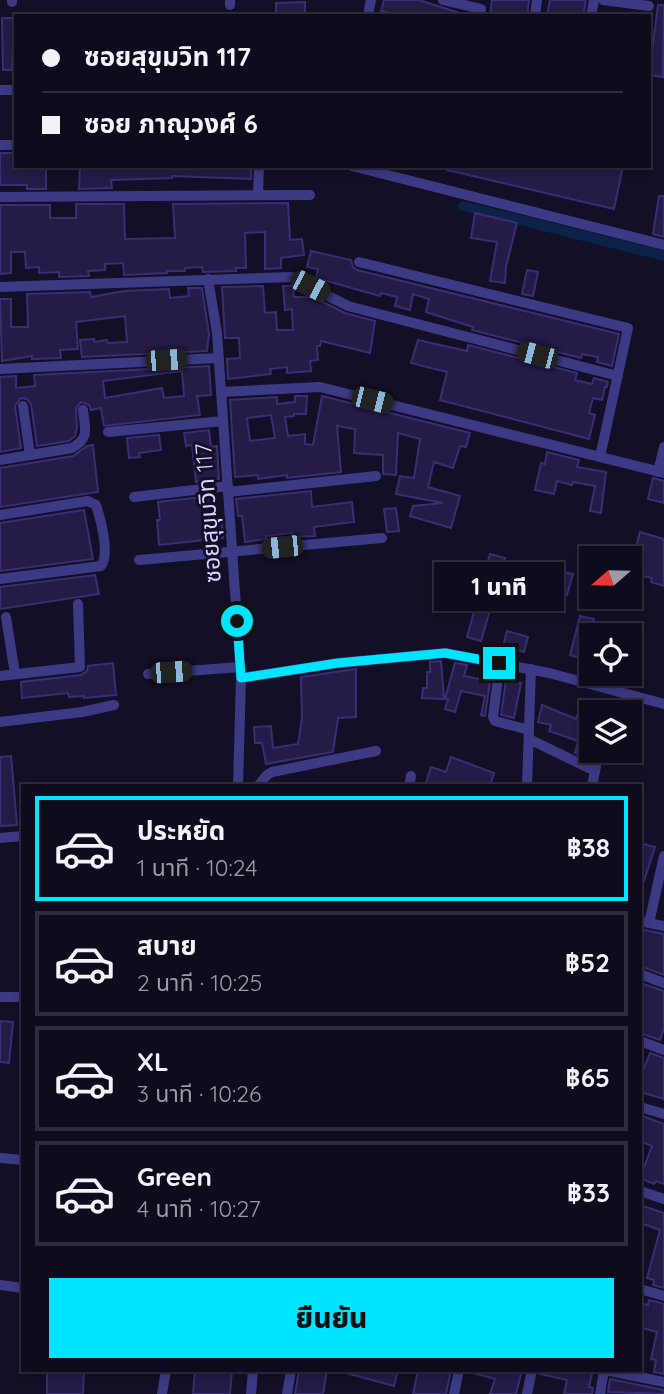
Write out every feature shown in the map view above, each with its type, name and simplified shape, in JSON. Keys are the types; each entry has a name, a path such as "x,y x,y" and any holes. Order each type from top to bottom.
{"street":[{"path":"443,0 481,8"},
{"path":"603,0 649,7"},
{"path":"258,195 259,168"},
{"path":"360,168 664,245"},
{"path":"0,197 310,195"},
{"path":"359,262 628,328 600,457"},
{"path":"0,286 291,277 348,306 618,376"},
{"name":"ซอยสุขุมวิท 117","path":"208,279 221,393 241,672 238,784"},
{"path":"0,369 218,358"},
{"path":"221,393 320,387 661,473 664,447"},
{"path":"23,406 30,455"},
{"path":"0,460 72,448 82,443 86,434 83,410"},
{"path":"108,432 223,421"},
{"path":"134,497 376,476"},
{"path":"0,515 88,501 96,505 103,533 105,557 101,566 0,579"},
{"path":"139,560 382,538"},
{"path":"0,676 80,667 78,604"},
{"path":"6,617 15,674"},
{"path":"148,674 241,672 445,653 531,669 664,705"},
{"path":"499,663 495,721 529,734 595,771"},
{"path":"527,784 531,669"},
{"path":"0,722 82,712 114,705"},
{"path":"260,784 272,772 376,751"},
{"path":"592,784 597,763"},
{"path":"0,838 21,836"},
{"path":"664,856 645,922 664,926"},
{"path":"642,975 664,983"},
{"path":"0,997 21,997"},
{"path":"642,1042 664,1050"},
{"path":"642,1108 664,1114"},
{"path":"0,1158 21,1160"},
{"path":"642,1192 664,1199"},
{"path":"0,1285 21,1287"},
{"path":"642,1290 664,1296"},
{"path":"163,1394 166,1372"},
{"path":"251,1394 253,1372"},
{"path":"287,1394 291,1372"},
{"path":"454,1394 459,1372"},
{"path":"527,1394 531,1372"},
{"path":"600,1394 605,1372"},
{"path":"615,1372 664,1382"}],"building":[{"path":"384,0 419,0 463,14 394,14 381,11"},
{"path":"492,0 529,0 527,14 490,14"},
{"path":"550,0 586,0 583,14 547,14"},
{"path":"305,2 305,14 276,14 276,3"},
{"path":"658,5 664,5 663,77 651,75"},
{"path":"2,18 14,18 12,70 3,70"},
{"path":"0,153 14,153 14,168 46,168 46,189 27,189 27,185 0,185"},
{"path":"80,168 251,168 251,179 172,176 111,180 112,188 79,189"},
{"path":"447,168 623,168 614,209"},
{"path":"659,196 664,196 664,237 653,234"},
{"path":"288,203 290,240 302,239 304,255 281,258 281,268 265,269 265,232 245,233 246,268 236,268 236,271 203,272 202,267 167,273 124,275 123,263 105,264 105,270 88,271 89,276 59,277 59,272 39,273 39,267 26,268 25,252 11,252 11,273 0,274 0,205 50,205 50,218 76,218 76,204 124,204 125,239 175,238 173,204"},
{"path":"475,213 517,223 506,267 505,283 490,281 497,242 471,238"},
{"path":"311,251 351,260 357,270 619,334 612,366 597,362 598,357 582,354 581,358 472,330 473,327 426,312 429,299 413,294 410,310 395,306 397,297 381,293 380,296 316,278 318,269 307,267"},
{"path":"527,270 538,272 533,296 522,294"},
{"path":"263,286 265,313 276,312 277,330 293,330 292,309 285,310 283,286 291,286 294,297 313,297 345,313 375,321 370,353 321,341 320,346 317,346 318,360 310,361 311,371 287,373 287,367 270,369 271,374 228,379 227,359 240,358 239,338 225,338 222,287"},
{"path":"188,288 202,288 209,334 207,351 82,357 80,340 127,342 125,316 76,322 78,349 60,350 61,358 32,359 32,356 2,361 0,299 11,299 11,327 28,327 27,294 90,292 91,297 124,291 169,289 170,298 189,296"},
{"path":"418,340 467,351 468,345 577,373 575,380 592,384 594,378 608,382 602,400 593,398 589,413 595,415 589,439 440,400 447,372 411,363"},
{"path":"209,366 211,395 197,396 200,415 104,426 101,408 91,410 89,405 81,402 76,408 75,436 69,441 37,446 31,404 27,399 21,398 15,406 21,448 0,452 0,377 16,376 16,388 35,386 34,375","holes":["182,371 184,396 164,398 162,388 105,398 103,381"]},
{"path":"295,396 307,396 306,414 285,417 288,436 305,434 305,444 313,445 322,396 470,433 466,447 460,446 453,468 434,462 428,487 460,496 451,528 410,516 413,506 443,503 396,494 400,476 414,478 420,439 398,433 396,475 383,474 383,455 354,453 355,429 337,426 341,472 287,478 287,475 258,479 258,475 235,477 230,400 277,397 277,404 295,402","holes":["271,415 275,438 250,441 247,418"]},
{"path":"209,430 211,447 217,446 219,479 196,482 192,445 186,446 184,433"},
{"path":"159,435 161,450 139,453 140,457 129,458 127,438"},
{"path":"93,445 98,492 0,507 0,468 73,456"},
{"path":"547,452 579,460 577,467 606,472 601,513 590,511 595,486 557,481 554,494 535,490 541,463 545,464"},
{"path":"653,478 664,481 664,503 648,499"},
{"path":"311,491 312,507 352,502 354,522 314,527 315,536 292,537 292,533 245,542 242,516 238,516 236,499"},
{"path":"212,496 215,522 222,521 223,538 159,545 158,502"},
{"path":"396,508 399,531 387,532 384,509"},
{"path":"84,510 93,559 0,571 0,523"},
{"path":"640,532 664,539 664,586 651,582 652,578 642,576 642,546 636,546"},
{"path":"490,554 505,558 481,641 467,637"},
{"path":"551,569 573,574 567,595 546,589"},
{"path":"95,575 99,594 0,609 0,587"},
{"path":"580,616 594,619 593,623 579,623 579,658 570,655"},
{"path":"507,631 528,637 524,652 503,646"},
{"path":"441,661 444,699 422,698 423,688 427,688 430,662"},
{"path":"113,663 116,695 84,698 69,697 68,693 22,698 21,682 81,675 87,671 88,666"},
{"path":"455,663 467,665 464,676 490,681 485,716 481,715 485,696 461,691 455,712 445,709 448,699 445,699"},
{"path":"356,669 356,717 338,718 333,752 266,764 262,743 255,743 254,727 271,726 273,748 298,744 302,718 301,677"},
{"path":"506,680 521,683 514,718 501,715"},
{"path":"542,705 576,719 579,710 579,755 575,753 578,741 549,731 551,725 538,722"},
{"path":"11,756 17,825 0,826 0,757"},
{"path":"451,757 494,773 491,784 426,784 431,767 446,772"},
{"path":"642,844 655,847 642,887"},
{"path":"642,929 664,934 664,975 642,967"},
{"path":"642,984 664,991 664,1028 660,1040 642,1034"},
{"path":"0,1021 13,1022 9,1063 0,1062"},
{"path":"650,1053 664,1058 664,1099 642,1093 643,1071"},
{"path":"642,1116 664,1124 664,1184 656,1181 654,1184 642,1179 652,1146 642,1142"},
{"path":"642,1206 664,1213 664,1288 653,1285 654,1280 647,1278 660,1230 642,1224"},
{"path":"649,1300 664,1304 664,1374 654,1372 656,1360 651,1359 657,1332 642,1328 642,1304 648,1305"},
{"path":"47,1372 84,1372 83,1394 47,1394"},
{"path":"195,1372 232,1372 230,1394 193,1394"},
{"path":"299,1372 327,1372 323,1394 295,1394"},
{"path":"346,1372 398,1372 394,1386"},
{"path":"418,1372 451,1372 446,1394 413,1394"},
{"path":"522,1372 516,1394 490,1394 495,1379 473,1373"},
{"path":"593,1372 589,1387 593,1388 592,1394 564,1394 567,1380 540,1374"},
{"path":"610,1379 664,1390 664,1394 608,1392"}],"waterway":[{"path":"463,206 664,256"}],"route":[{"path":"237,621 241,678 338,663 445,653 499,663"}]}
